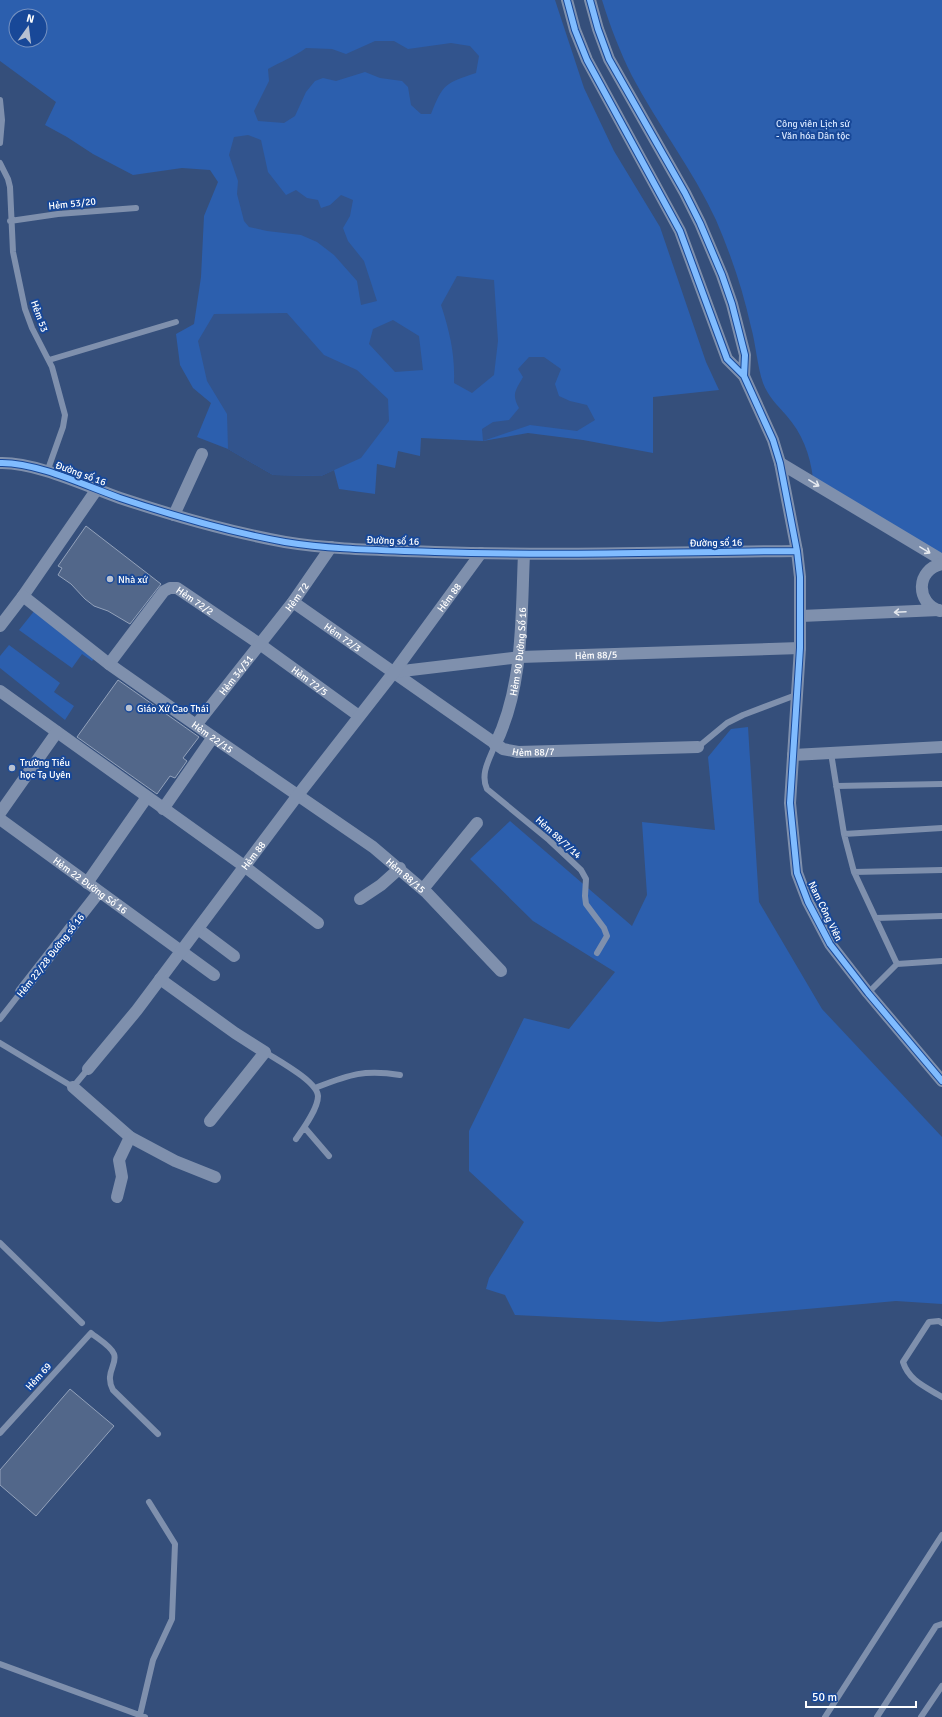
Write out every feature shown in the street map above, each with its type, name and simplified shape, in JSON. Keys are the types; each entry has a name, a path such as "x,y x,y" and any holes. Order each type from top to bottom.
{"street":[{"path":"567,0 587,60 680,231 727,359 744,376"},
{"path":"590,0 598,30 609,59 688,199 722,275 732,304 744,355 744,376"},
{"name":"Nam Công Viên","path":"744,376 773,440 780,463 797,551 800,577 800,648 790,803 797,873 808,902 830,944 868,993 942,1081"},
{"path":"174,515 202,454"},
{"name":"Đường số 16","path":"0,463 15,463 47,472 174,515 260,537 331,547 481,554 797,551"},
{"path":"780,463 942,560"},
{"path":"0,626 23,596 97,489"},
{"name":"Hẻm 72","path":"261,645 331,547"},
{"name":"Hẻm 88","path":"88,1069 160,979 298,795 394,672 481,554"},
{"name":"Hẻm 90 Đường Số 16","path":"495,745 501,734 515,684 520,658 524,554"},
{"path":"940,610 932,607 926,601 922,594 921,586 927,572 933,567 942,564"},
{"name":"Hẻm 72/2","path":"109,664 164,591 170,588 177,588 184,591 261,645"},
{"name":"Hẻm 22/15","path":"23,596 109,664 298,795"},
{"name":"Hẻm 72/3","path":"293,602 394,672"},
{"path":"801,616 940,610"},
{"name":"Hẻm 72/5","path":"261,645 359,716"},
{"name":"Hẻm 34/31","path":"196,725 261,645"},
{"name":"Hẻm 88/5","path":"394,672 520,658 800,648"},
{"name":"Hẻm 88/7","path":"394,672 495,745 503,749 518,752 698,747"},
{"path":"0,691 244,866 318,923"},
{"path":"0,813 57,732"},
{"path":"163,809 213,737"},
{"path":"793,755 942,747"},
{"name":"Hẻm 88/15","path":"298,795 373,846 400,868 423,889 501,971"},
{"path":"87,883 147,797"},
{"name":"Hẻm 22 Đường Số 16","path":"0,819 214,975"},
{"path":"423,889 477,823"},
{"path":"360,899 381,885 400,868"},
{"name":"Hẻm 22/28 Đường số 16","path":"21,992 99,892"},
{"path":"198,929 234,956"},
{"path":"160,979 235,1033 265,1052 210,1121"},
{"path":"73,1087 130,1137 175,1161 215,1177"},
{"path":"117,1197 122,1177 119,1160 130,1137"}],"lane":[{"path":"0,100 2,120 0,143"},
{"name":"Hẻm 53","path":"0,163 10,186 10,221 13,252 25,309 32,328 49,360 65,415 63,427 47,472"},
{"name":"Hẻm 53/20","path":"10,221 58,214 136,208"},
{"path":"49,360 176,322"},
{"path":"698,747 727,723 743,715 796,695"},
{"name":"Hẻm 88/7/14","path":"495,745 484,776 484,782 488,789 549,840 581,870 586,879 586,904 604,928 607,936 597,953"},
{"path":"831,753 844,834 854,872 897,964"},
{"path":"836,786 942,784"},
{"path":"844,834 942,828"},
{"path":"854,872 942,870"},
{"path":"876,918 942,916"},
{"path":"868,993 897,964 942,961"},
{"name":"Hẻm 22/28 Đường số 16","path":"0,1019 21,992"},
{"path":"0,1043 73,1087"},
{"path":"265,1052 306,1079 315,1088 318,1095 305,1128 296,1140"},
{"name":"Hẻm 88","path":"73,1087 88,1069"},
{"path":"315,1088 364,1072 400,1074"},
{"path":"305,1128 329,1156"},
{"path":"0,1243 82,1323"},
{"path":"942,1323 929,1322 903,1362 906,1372 912,1378 942,1397"},
{"name":"Hẻm 69","path":"0,1433 92,1334 114,1354 115,1360 110,1375 110,1384 113,1390 158,1434"},
{"path":"0,1664 142,1716 153,1660 172,1619 175,1544 148,1502"},
{"path":"825,1717 942,1535"},
{"path":"877,1717 936,1626 942,1624"},
{"path":"921,1717 942,1686"}],"green space":[{"path":"0,0 555,0 584,88 614,151 660,227 706,362 719,390 653,397 653,453 583,440 528,433 483,441 421,438 420,456 398,451 395,468 377,464 375,494 339,489 334,470 321,476 273,475 228,449 197,437 211,403 193,388 180,365 176,334 194,324 201,277 204,216 218,182 210,170 182,168 133,175 93,154 45,125 56,102 0,61"},
{"name":"Công viên Lịch sử - Văn hóa Dân tộc","path":"602,0 942,0 942,556 813,478 810,461 797,429 770,396 763,383 753,334 740,286 732,259 716,220 697,183 632,76 623,58"},
{"path":"35,610 97,655 92,661 82,654 72,668 19,630"},
{"path":"9,645 60,683 54,692 74,706 65,720 0,668 0,656"},
{"path":"748,727 759,902 822,1009 942,1137 942,1304 896,1301 660,1322 515,1315 505,1295 486,1289 489,1278 524,1222 469,1171 469,1131 524,1018 569,1029 615,972 533,921 470,859 510,821 632,926 647,895 642,822 715,830 708,757 731,729"}],"shaded area":[{"path":"375,41 394,41 408,49 451,43 470,46 479,56 476,73 451,82 446,86 442,90 431,114 421,114 411,105 408,87 402,81 380,78 365,72 336,81 323,78 315,81 306,92 295,116 284,123 258,121 254,111 269,81 268,69 306,48 332,49 346,54"},
{"path":"248,135 261,140 268,172 286,195 296,190 307,198 318,200 321,208 330,205 341,195 353,200 350,216 343,228 348,241 364,261 377,301 361,305 357,281 334,255 317,242 301,235 267,231 249,227 244,221 237,194 238,181 229,155 234,137"},
{"path":"457,276 494,280 498,341 494,375 472,393 454,383 454,363 451,344 441,305"},
{"path":"287,313 324,355 357,370 388,399 389,421 361,458 321,476 273,475 228,449 227,414 207,381 198,341 214,314"},
{"path":"393,320 419,336 423,370 395,372 369,344 373,329"},
{"path":"529,357 544,357 561,369 555,384 559,396 570,401 587,405 595,420 577,431 530,425 483,441 482,429 493,422 509,420 519,408 515,399 515,392 523,377 518,369"}],"building":[{"name":"Nhà xứ","path":"86,526 161,584 130,624 108,611 94,606 71,584 58,575 62,568 58,566"},
{"name":"Giáo Xứ Cao Thái","path":"118,680 199,737 183,758 187,761 175,778 170,776 157,794 77,737"},
{"path":"70,1389 114,1426 36,1516 0,1485 0,1470"}],"cycle path":[{"path":"567,0 575,30 587,60 680,231 727,359 744,376 745,355 732,304 722,275 700,223 685,193 609,59 598,29 590,0"},
{"path":"744,376 773,440 780,463 797,551 800,577 800,648 790,803 797,873 808,902 830,944 868,993 942,1081"},
{"path":"0,463 29,466 45,470 120,498 202,523 264,538 322,547 435,552 571,554 797,551"}],"place":[{"name":"Nhà xứ","path":"110,579"},
{"name":"Giáo Xứ Cao Thái","path":"129,708"},
{"name":"Trường Tiểu học Tạ Uyên","path":"12,768"}]}
